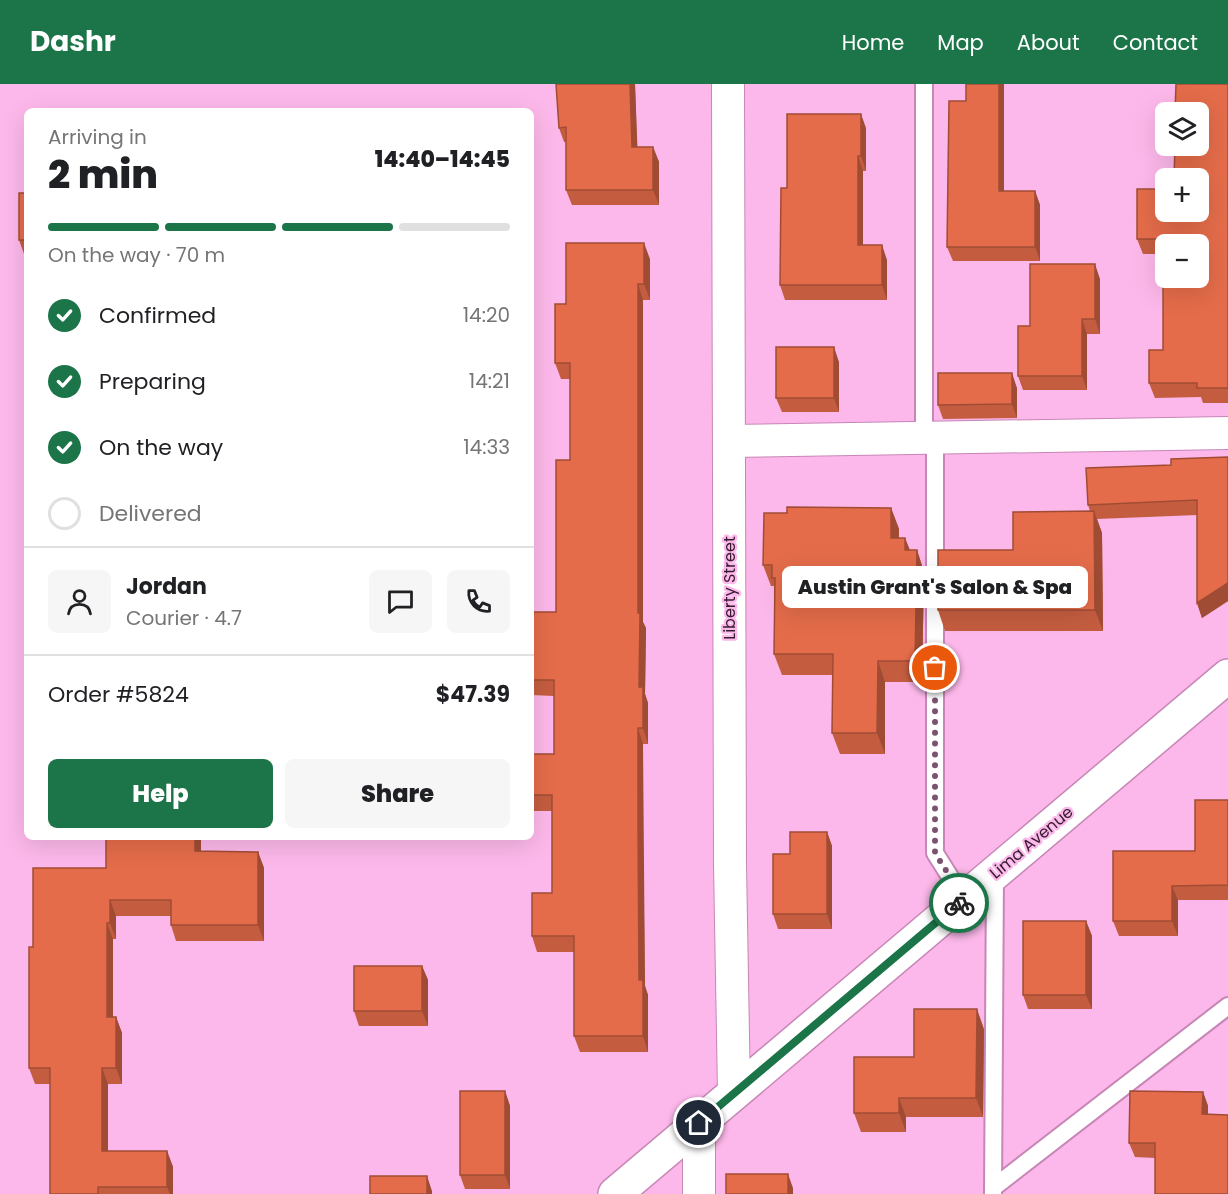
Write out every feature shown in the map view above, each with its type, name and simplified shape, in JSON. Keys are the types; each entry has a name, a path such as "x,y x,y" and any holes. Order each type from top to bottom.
{"main road":[{"name":"Lima Avenue","path":"615,1194 1228,676"}],"street":[{"name":"Liberty Street","path":"728,84 730,864 734,1092"},
{"path":"729,441 1228,433"},
{"path":"699,1123 699,1194"}],"lane":[{"path":"924,84 935,853 964,899"},
{"path":"993,1191 995,872"},
{"path":"993,1191 1228,1006"}],"building":[{"path":"556,84 630,84 632,147 653,147 653,190 566,190 566,127 559,128"},
{"path":"966,84 999,84 999,191 1035,191 1035,247 947,247 949,101 966,101"},
{"path":"1176,84 1228,84 1228,388 1197,388 1197,383 1149,383 1149,350 1163,350 1163,288 1209,288 1209,234 1155,234 1155,239 1137,239 1137,189 1155,189 1155,222 1209,222 1209,168 1174,168 1175,156 1209,156 1209,102 1175,102"},
{"path":"787,114 861,114 861,156 858,156 858,245 882,245 882,285 780,285 781,188 787,188"},
{"path":"19,193 24,193 24,240 19,240"},
{"path":"566,243 644,243 644,284 638,284 638,613 640,613 639,687 643,687 643,728 638,728 639,980 643,980 643,1036 574,1036 574,936 532,936 532,893 552,893 552,795 534,795 534,754 554,754 554,680 534,680 534,612 556,612 556,460 570,460 570,363 555,363 555,304 566,304"},
{"path":"1030,264 1095,264 1095,319 1082,319 1082,376 1018,376 1018,326 1030,326"},
{"path":"776,347 834,347 834,398 776,398"},
{"path":"938,373 1012,373 1012,404 938,405"},
{"path":"1228,457 1228,583 1197,603 1197,500 1088,505 1086,468 1171,465 1171,459"},
{"path":"787,507 891,508 891,538 905,538 905,550 917,550 915,661 878,661 877,733 832,733 833,654 774,654 775,578 772,578 772,565 763,565 764,513 787,513"},
{"path":"1094,511 1095,610 938,610 938,550 1013,550 1013,512"},
{"path":"1195,800 1228,800 1228,885 1172,886 1172,921 1113,921 1113,851 1195,851"},
{"path":"790,832 827,832 827,914 773,914 773,854 790,854"},
{"path":"106,840 195,840 195,851 258,852 258,925 171,925 171,900 110,900 110,923 107,923 107,1017 116,1017 116,1068 102,1068 102,1151 167,1151 167,1187 98,1187 98,1194 50,1194 50,1068 29,1068 29,947 33,947 33,868 106,868"},
{"path":"1023,921 1086,921 1086,995 1023,995"},
{"path":"354,966 422,966 422,1011 354,1011"},
{"path":"914,1009 977,1009 976,1098 899,1098 899,1113 854,1113 854,1057 914,1057"},
{"path":"460,1091 505,1091 505,1175 460,1175"},
{"path":"1130,1091 1203,1092 1202,1114 1228,1115 1228,1194 1155,1194 1155,1143 1129,1143"},
{"path":"726,1174 788,1174 788,1194 726,1194"},
{"path":"370,1176 427,1176 427,1194 370,1194"}],"way so far":[{"path":"935,668 935,853 964,899 959,903"}],"place":[{"name":"Austin Grant's Salon & Spa","path":"935,668"}],"route":[{"path":"699,1123 959,903"}]}
